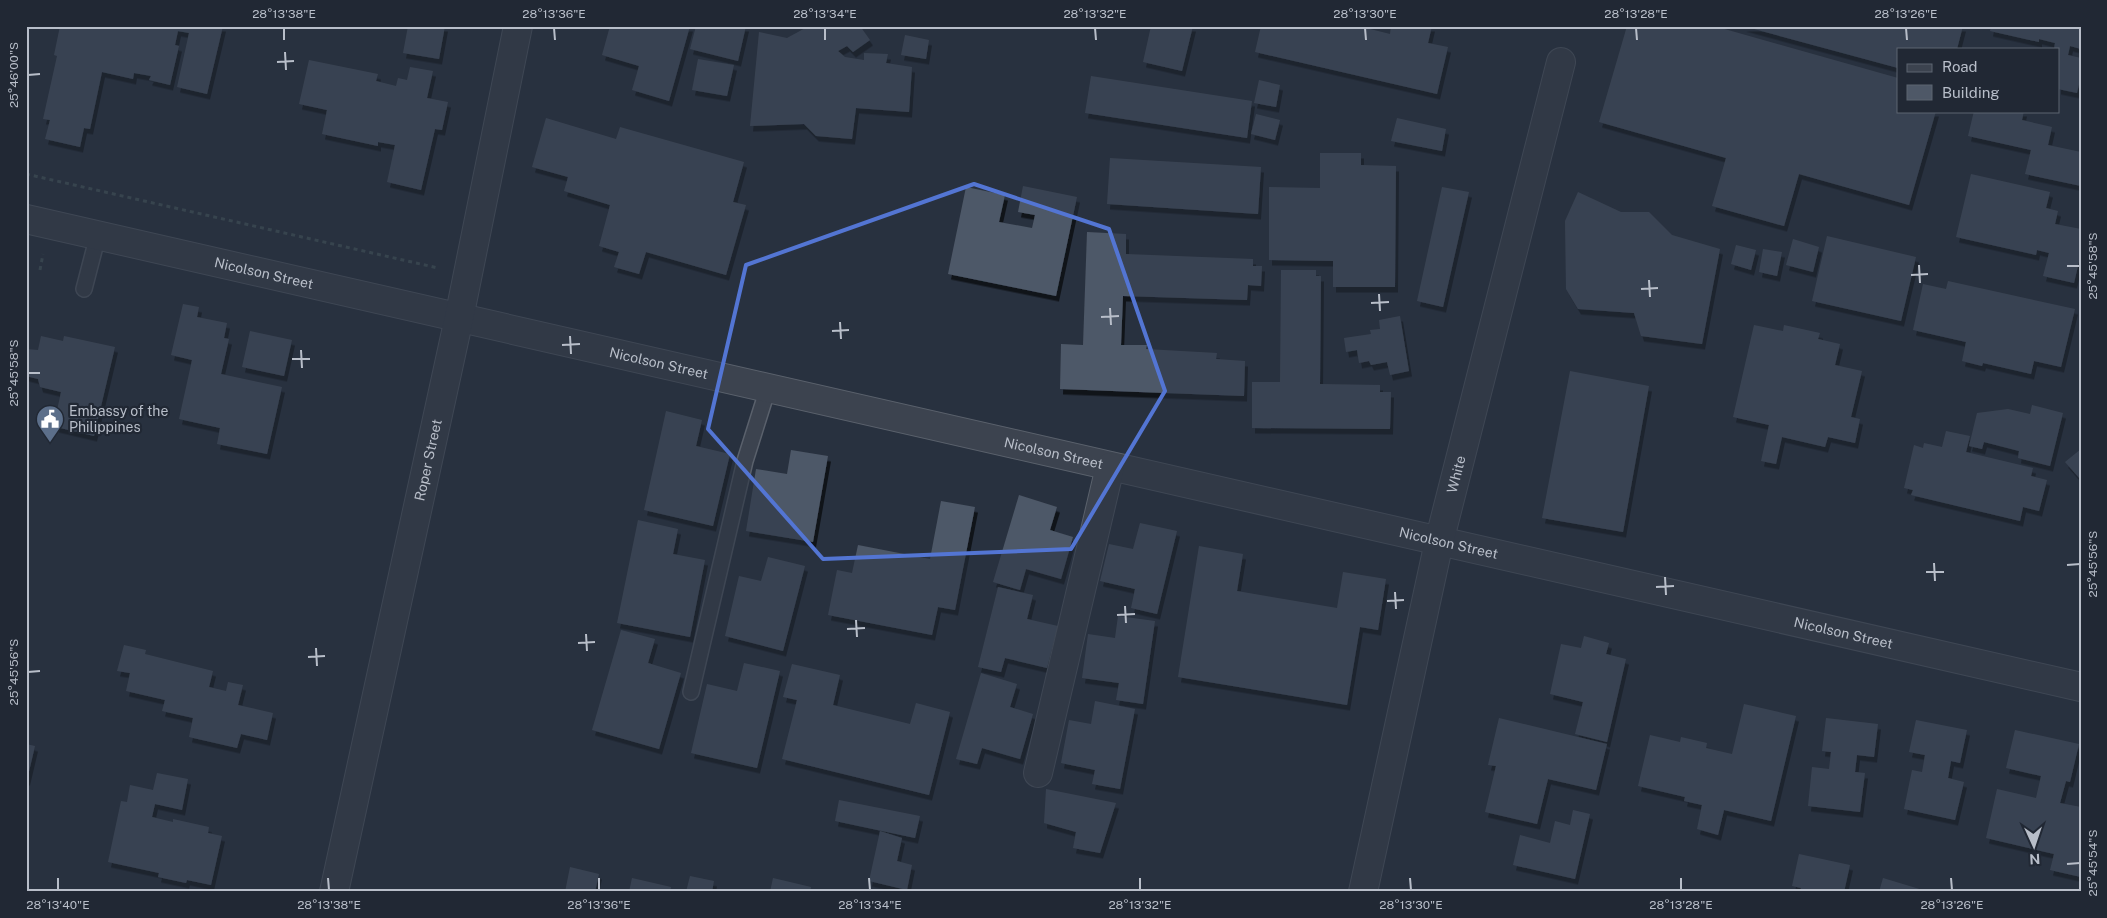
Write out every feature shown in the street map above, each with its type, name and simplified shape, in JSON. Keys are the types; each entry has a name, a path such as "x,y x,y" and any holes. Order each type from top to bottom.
{"street":[{"name":"Roper Street","path":"334,892 459,318 518,26"},
{"name":"White","path":"1363,892 1439,542 1561,62"},
{"name":"Nicolson Street","path":"26,219 2081,688"},
{"path":"1038,773 1110,467"}],"lane":[{"path":"84,289 98,235"},
{"path":"691,692 745,461 768,388"}],"path":[{"path":"26,174 468,275"}],"highlighted area":[{"path":"974,184 1109,229 1165,391 1071,549 823,559 708,429 746,265"}],"building":[{"path":"60,26 223,26 207,94 177,87 189,33 178,31 175,45 179,46 170,85 149,80 151,76 134,73 133,79 102,72 90,129 84,128 80,147 45,139 50,120 43,119 57,56 54,55"},
{"path":"408,26 445,26 439,59 403,53"},
{"path":"610,26 690,26 669,101 632,90 639,66 602,55"},
{"path":"696,26 746,26 738,61 690,49"},
{"path":"809,26 860,26 870,40 853,52 847,46 838,51 845,57 864,60 864,53 888,54 886,63 912,67 909,112 856,108 852,139 816,136 804,124 750,126 759,32 787,38"},
{"path":"1151,26 1193,26 1182,71 1143,62"},
{"path":"1261,26 1358,26 1390,34 1391,26 1432,26 1428,43 1448,47 1437,94 1255,52"},
{"path":"1627,26 1714,26 1897,78 1897,112 1936,112 1909,205 1799,174 1784,226 1712,206 1726,158 1599,122"},
{"path":"1743,26 1963,26 1957,48 1897,48 1897,68"},
{"path":"1991,26 2081,26 2081,49 2070,46 2068,55 2081,58 2081,76 2077,93 2060,89 2060,48 2054,48 2055,43 2039,39 2039,42 1990,31"},
{"path":"905,35 929,40 926,59 901,55"},
{"path":"698,59 734,65 727,96 692,90"},
{"path":"309,60 378,74 376,81 396,86 398,78 407,80 410,67 433,71 427,98 448,102 442,130 435,129 421,190 387,182 395,145 378,142 378,146 322,134 327,110 299,104"},
{"path":"1091,76 1252,101 1247,138 1085,113"},
{"path":"1259,80 1280,85 1276,107 1254,103"},
{"path":"1974,112 2024,112 2022,120 2052,127 2048,145 2081,152 2081,186 2025,174 2031,150 1968,136"},
{"path":"1256,114 1280,120 1275,140 1251,134"},
{"path":"546,118 616,139 620,127 744,162 733,202 746,205 726,275 646,252 639,274 614,267 619,252 599,246 610,205 564,191 568,177 532,167"},
{"path":"1397,118 1446,129 1442,151 1391,141"},
{"path":"1320,153 1361,153 1361,165 1396,166 1395,287 1333,287 1333,261 1269,260 1269,187 1320,188"},
{"path":"1110,158 1261,167 1258,214 1107,204"},
{"path":"1971,174 2050,192 2046,208 2058,211 2055,224 2081,229 2081,253 2074,283 2043,276 2049,253 2037,250 2036,255 1956,237"},
{"path":"1023,186 1077,197 1056,296 948,274 966,187 1005,195 999,222 1032,228 1035,215 1018,212"},
{"path":"1442,187 1469,192 1443,307 1417,301"},
{"path":"1578,192 1621,212 1649,212 1672,235 1720,249 1702,344 1641,336 1634,313 1578,309 1566,289 1565,221"},
{"path":"1087,232 1126,234 1126,254 1253,259 1253,266 1262,266 1261,286 1248,285 1247,300 1123,296 1121,345 1147,345 1146,349 1217,353 1216,359 1245,361 1244,396 1060,389 1061,344 1083,345"},
{"path":"1827,236 1916,257 1901,321 1812,301"},
{"path":"1793,239 1819,247 1813,272 1786,265"},
{"path":"1736,245 1756,250 1751,270 1731,264"},
{"path":"1763,249 1782,252 1777,276 1759,272"},
{"path":"1281,270 1316,270 1316,276 1321,276 1320,384 1380,385 1380,392 1391,392 1390,429 1252,428 1252,382 1280,382"},
{"path":"1948,281 2075,309 2061,367 2034,361 2031,374 1983,363 1982,366 1962,361 1966,342 1913,330 1923,284 1946,289"},
{"path":"183,304 199,307 197,317 227,323 224,338 229,339 221,374 282,387 267,454 217,444 220,428 179,419 192,360 171,355"},
{"path":"1400,316 1409,371 1390,375 1387,362 1371,365 1369,361 1359,363 1357,350 1346,352 1344,338 1371,334 1370,330 1380,329 1379,320"},
{"path":"1754,325 1783,331 1784,325 1820,333 1818,339 1840,344 1835,365 1862,371 1851,417 1860,419 1855,443 1828,437 1825,447 1782,437 1776,464 1761,461 1769,425 1733,417"},
{"path":"250,331 292,340 284,376 242,367"},
{"path":"41,336 63,341 64,336 115,347 94,436 56,427 59,415 56,415 61,392 40,387 38,379 26,376 26,349 38,350"},
{"path":"1570,371 1649,386 1623,532 1542,518"},
{"path":"2032,405 2063,413 2050,466 2018,458 2019,451 1984,442 1982,449 1969,446 1977,413 2008,409 2030,414"},
{"path":"666,411 702,420 696,446 730,454 713,526 644,510"},
{"path":"1946,431 1970,436 1966,452 2033,468 2031,476 2047,480 2039,511 2023,507 2020,521 1911,495 1913,490 1904,488 1914,445 1923,448 1924,443 1942,447"},
{"path":"2081,449 2081,480 2065,462"},
{"path":"791,450 828,456 813,542 746,531 756,469 787,474"},
{"path":"1019,495 1057,507 1050,530 1073,537 1061,579 1026,569 1020,590 993,582"},
{"path":"941,501 975,507 955,610 938,607 932,635 828,615 837,570 852,573 858,545 930,559"},
{"path":"638,520 678,529 673,554 705,560 690,637 617,623"},
{"path":"1140,523 1177,531 1157,614 1131,608 1135,589 1100,581 1109,544 1133,549"},
{"path":"1199,546 1243,554 1237,591 1337,608 1343,572 1386,579 1378,630 1360,627 1347,705 1178,677"},
{"path":"768,557 805,566 783,651 725,636 739,576 761,581"},
{"path":"998,587 1033,595 1027,619 1058,626 1047,668 1005,658 1001,672 978,667"},
{"path":"1118,616 1155,621 1143,704 1116,700 1119,683 1082,678 1088,634 1115,638"},
{"path":"621,630 655,639 648,663 681,673 659,749 592,730"},
{"path":"1584,636 1609,643 1606,654 1626,659 1607,742 1575,734 1583,702 1550,694 1561,644 1581,648"},
{"path":"124,645 146,650 145,654 213,671 209,687 226,691 228,682 243,685 238,705 273,713 267,740 241,734 237,748 189,737 193,718 162,711 165,700 126,691 130,673 117,671"},
{"path":"744,663 780,671 757,768 691,753 707,684 737,691"},
{"path":"792,664 840,675 833,705 910,724 916,703 950,712 929,795 782,759 797,700 783,697"},
{"path":"981,673 1017,684 1010,707 1033,714 1020,759 982,748 977,764 956,759"},
{"path":"1095,701 1135,709 1120,789 1092,784 1095,770 1061,763 1069,720 1091,724"},
{"path":"1744,704 1796,716 1771,821 1724,810 1718,835 1697,829 1702,805 1684,801 1685,797 1638,786 1650,735 1680,742 1681,737 1707,743 1706,748 1732,754"},
{"path":"1499,718 1607,744 1596,790 1548,779 1537,824 1485,812 1496,766 1488,765"},
{"path":"1826,718 1878,724 1874,757 1857,755 1855,772 1865,773 1860,812 1808,806 1812,767 1829,769 1831,752 1822,751"},
{"path":"1916,720 1967,730 1960,763 1951,761 1948,778 1964,782 1955,820 1904,809 1912,770 1922,772 1925,755 1909,752"},
{"path":"2015,730 2079,744 2070,782 2066,781 2060,803 2081,807 2081,877 2050,870 2054,854 1986,838 1997,789 2036,798 2041,776 2006,768"},
{"path":"26,744 35,746 27,780 26,780"},
{"path":"157,773 188,779 182,810 155,804 152,817 173,822 173,819 209,827 208,833 222,836 211,885 187,880 186,883 158,877 159,873 108,862 121,801 127,802 130,785 153,790"},
{"path":"1046,789 1116,803 1100,853 1073,848 1076,832 1044,823"},
{"path":"839,800 920,816 915,838 835,821"},
{"path":"1573,810 1590,814 1575,879 1513,865 1520,835 1550,843 1555,821 1570,825"},
{"path":"880,831 902,838 897,861 912,865 907,890 869,881"},
{"path":"1799,854 1850,865 1844,892 1800,892 1801,888 1792,886"},
{"path":"570,867 599,874 595,892 565,892"},
{"path":"690,876 714,881 712,892 686,892"},
{"path":"632,878 671,887 670,892 629,892"},
{"path":"773,878 811,887 810,892 770,892"},
{"path":"1883,878 1926,891 1926,892 1879,892"}],"place":[{"name":"Embassy of the Philippines","path":"50,443"}]}
